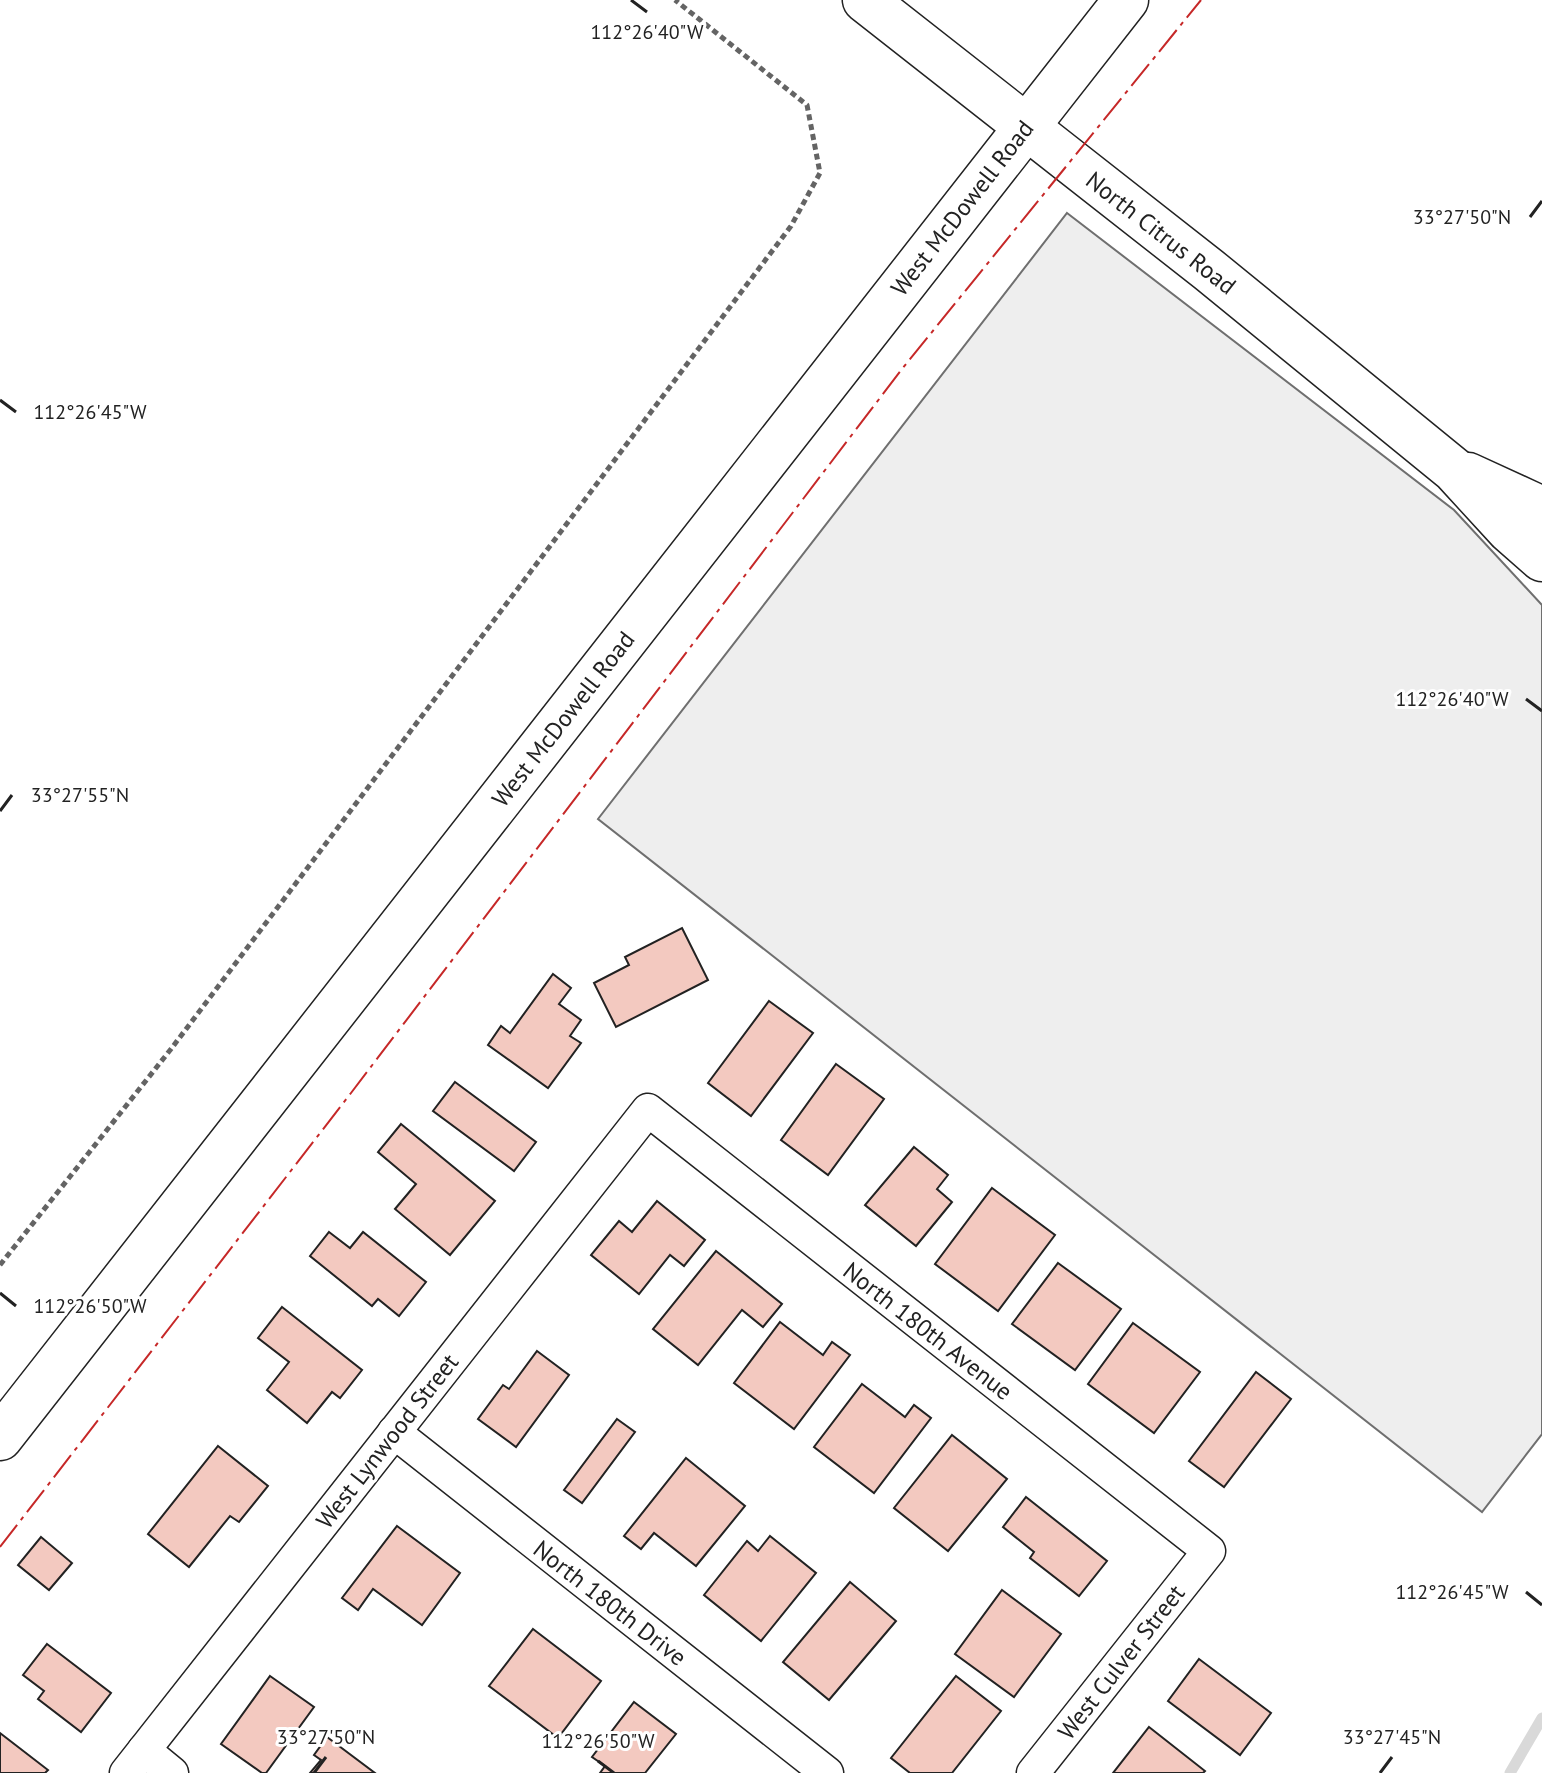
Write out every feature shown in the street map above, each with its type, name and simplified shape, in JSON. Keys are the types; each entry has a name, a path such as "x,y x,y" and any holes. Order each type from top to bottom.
{"main road":[{"name":"North Citrus Road","path":"865,0 1209,270 1454,470 1509,530 1542,559"},
{"name":"West McDowell Road","path":"0,1438 1126,0"},
{"name":"North Citrus Road","path":"1454,470 1542,509"}],"street":[{"name":"West Lynwood Street","path":"135,1762 648,1110"},
{"name":"North 180th Avenue","path":"648,1110 1209,1551"},
{"name":"North 180th Drive","path":"394,1432 827,1773"},
{"name":"West Culver Street","path":"1033,1773 1209,1551"},
{"path":"135,1762 172,1773"}],"path":[{"path":"0,1265 171,1049 782,238 820,173 807,105 675,0"}],"shaded area":[{"path":"1067,213 1454,510 1542,605 1542,1434 1482,1512 598,819"}],"building":[{"path":"682,928 708,980 616,1027 594,983 629,965 625,957"},
{"path":"553,974 571,988 559,1004 581,1020 570,1036 581,1043 548,1088 488,1045 501,1026 510,1033"},
{"path":"769,1001 813,1033 751,1116 708,1083"},
{"path":"836,1064 884,1099 828,1175 781,1140"},
{"path":"455,1082 536,1142 514,1171 433,1111"},
{"path":"401,1124 495,1201 450,1255 395,1209 416,1184 378,1152"},
{"path":"914,1147 948,1175 937,1189 952,1202 916,1246 865,1205"},
{"path":"992,1188 1055,1235 998,1311 935,1264"},
{"path":"657,1201 705,1240 684,1266 670,1255 639,1294 591,1255 619,1221 632,1232"},
{"path":"329,1232 350,1248 363,1232 426,1282 399,1316 378,1299 372,1306 310,1256"},
{"path":"716,1251 782,1304 763,1327 742,1310 698,1365 653,1329"},
{"path":"1058,1263 1121,1309 1075,1370 1012,1324"},
{"path":"282,1307 362,1370 340,1398 332,1392 307,1423 267,1390 289,1362 258,1338"},
{"path":"780,1322 823,1355 832,1342 850,1355 794,1429 734,1383"},
{"path":"1133,1323 1200,1372 1154,1433 1088,1384"},
{"path":"537,1351 569,1375 516,1447 478,1419 503,1385 509,1389"},
{"path":"1256,1372 1291,1399 1224,1487 1189,1461"},
{"path":"862,1384 905,1417 914,1405 931,1418 874,1493 814,1447"},
{"path":"617,1419 635,1432 582,1503 564,1490"},
{"path":"952,1435 1007,1479 948,1551 894,1508"},
{"path":"218,1446 268,1486 239,1522 230,1516 189,1567 148,1534"},
{"path":"686,1458 745,1506 696,1566 654,1533 641,1549 624,1536"},
{"path":"1026,1497 1107,1561 1079,1596 1030,1558 1034,1552 1003,1527"},
{"path":"397,1526 460,1573 422,1625 373,1589 358,1610 342,1598"},
{"path":"770,1536 816,1573 761,1641 704,1595 747,1541 758,1551"},
{"path":"41,1537 72,1563 49,1590 18,1565"},
{"path":"850,1582 896,1621 829,1700 783,1662"},
{"path":"1002,1590 1061,1634 1014,1697 955,1654"},
{"path":"533,1629 601,1681 558,1738 489,1686"},
{"path":"47,1644 111,1693 81,1732 38,1699 44,1691 23,1675"},
{"path":"1199,1659 1271,1713 1240,1755 1168,1701"},
{"path":"270,1676 314,1707 266,1773 262,1773 221,1744"},
{"path":"956,1676 1001,1711 952,1773 910,1773 891,1758"},
{"path":"634,1702 676,1734 645,1773 600,1773 605,1766 592,1757"},
{"path":"1149,1727 1205,1771 1113,1773"},
{"path":"0,1733 48,1770 45,1773 0,1773"},
{"path":"327,1737 375,1773 310,1773 321,1760 314,1755"}],"waterway":[{"path":"1510,1773 1542,1718"}],"power":[{"path":"0,1547 351,1093 902,369 1201,0"}]}
